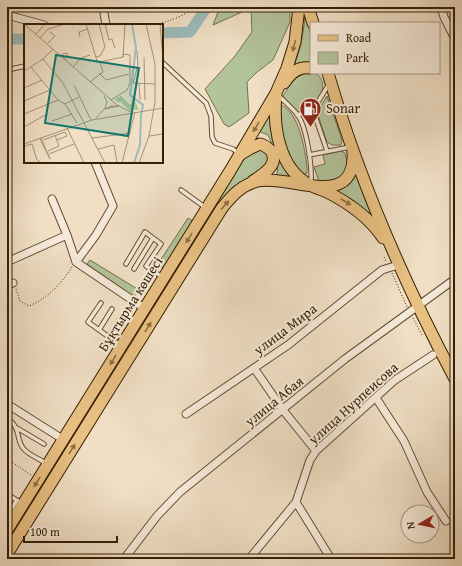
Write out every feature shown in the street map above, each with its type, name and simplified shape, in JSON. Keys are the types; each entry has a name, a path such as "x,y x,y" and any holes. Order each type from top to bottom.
{"main road":[{"path":"299,7 295,42 287,68 276,93 276,127 282,150 294,172 310,186 328,192 356,208 379,233 397,262"},
{"path":"308,7 313,22"},
{"path":"276,93 293,72 301,68 310,68"},
{"path":"329,77 352,149 397,262 417,306 455,379"},
{"name":"Бұқтырма көшесі","path":"7,530 20,502 48,465 64,440 144,308 240,155 276,93"},
{"path":"240,155 256,146 264,145 271,151 274,160 270,168 263,174 242,187"},
{"path":"310,186 329,187 339,184 344,180 350,172 352,166 352,149"},
{"name":"Бұқтырма көшесі","path":"7,554 216,216 242,187 258,181 279,180 310,186"}],"street":[{"path":"103,7 106,24"},
{"path":"441,7 444,17 455,39"},
{"path":"7,15 40,24"},
{"path":"76,262 96,235 113,206 95,163"},
{"path":"52,199 76,262 144,308"},
{"path":"7,262 67,236"},
{"name":"улица Мира","path":"186,414 288,345 382,270 397,262"},
{"name":"улица Абая","path":"124,559 157,516 180,492 284,410 345,359 455,279"},
{"name":"улица Нурпеисова","path":"249,559 296,502 310,460 316,452 395,380 433,355"},
{"path":"254,368 316,452"},
{"path":"376,398 404,441 427,492 446,521"},
{"path":"7,404 64,440"},
{"path":"296,502 331,559"}],"lane":[{"path":"163,63 206,103 211,116 212,137 215,143 233,150 240,155"},
{"path":"7,70 24,66"},
{"path":"326,151 313,110 329,77"},
{"path":"276,93 297,114 302,125 312,170 310,186"},
{"path":"297,114 313,110"},
{"path":"309,155 326,151 352,149"},
{"path":"181,190 207,209"},
{"path":"126,264 145,232 161,244 146,266 163,278"},
{"path":"134,269 153,238"},
{"path":"101,303 88,322 121,346"},
{"path":"99,330 112,309"},
{"path":"109,337 122,316"},
{"path":"7,418 17,428 44,444"},
{"path":"17,428 21,444 24,449 48,465"},
{"path":"7,494 20,502 7,515"}],"path":[{"path":"158,24 168,22 191,10"},
{"path":"7,268 10,284 20,301 29,306 40,302 54,290 76,262"},
{"path":"10,461 35,478"}],"green space":[{"path":"220,7 290,7 290,22 273,60 247,82 249,113 229,127 224,124 205,89 235,56 252,32 251,8 213,25"},
{"path":"305,9 310,33 310,64 292,71 302,41"},
{"path":"305,73 316,74 320,77 322,90 320,97 307,110 297,112 283,96 294,79"},
{"path":"327,96 342,140 341,145 332,145 327,142 317,112"},
{"path":"274,103 273,128 297,179 276,177 278,166 274,150 268,135 258,131"},
{"path":"280,105 287,108 292,114 300,132 307,167 307,173 304,175 291,158 284,143 281,126"},
{"path":"258,140 273,162 243,184 7,546 7,539 242,162"},
{"path":"341,151 345,153 347,162 343,175 337,181 319,181 314,167 325,164 323,155"},
{"path":"355,173 372,217 354,201 335,191 345,187"},
{"path":"188,218 193,221 163,268 158,264"},
{"path":"90,260 139,290 134,297 87,264"}],"waterway":[{"path":"163,33 190,32 207,7"},
{"path":"7,39 24,39"}],"place":[{"name":"Sonar","path":"310,128"}]}
